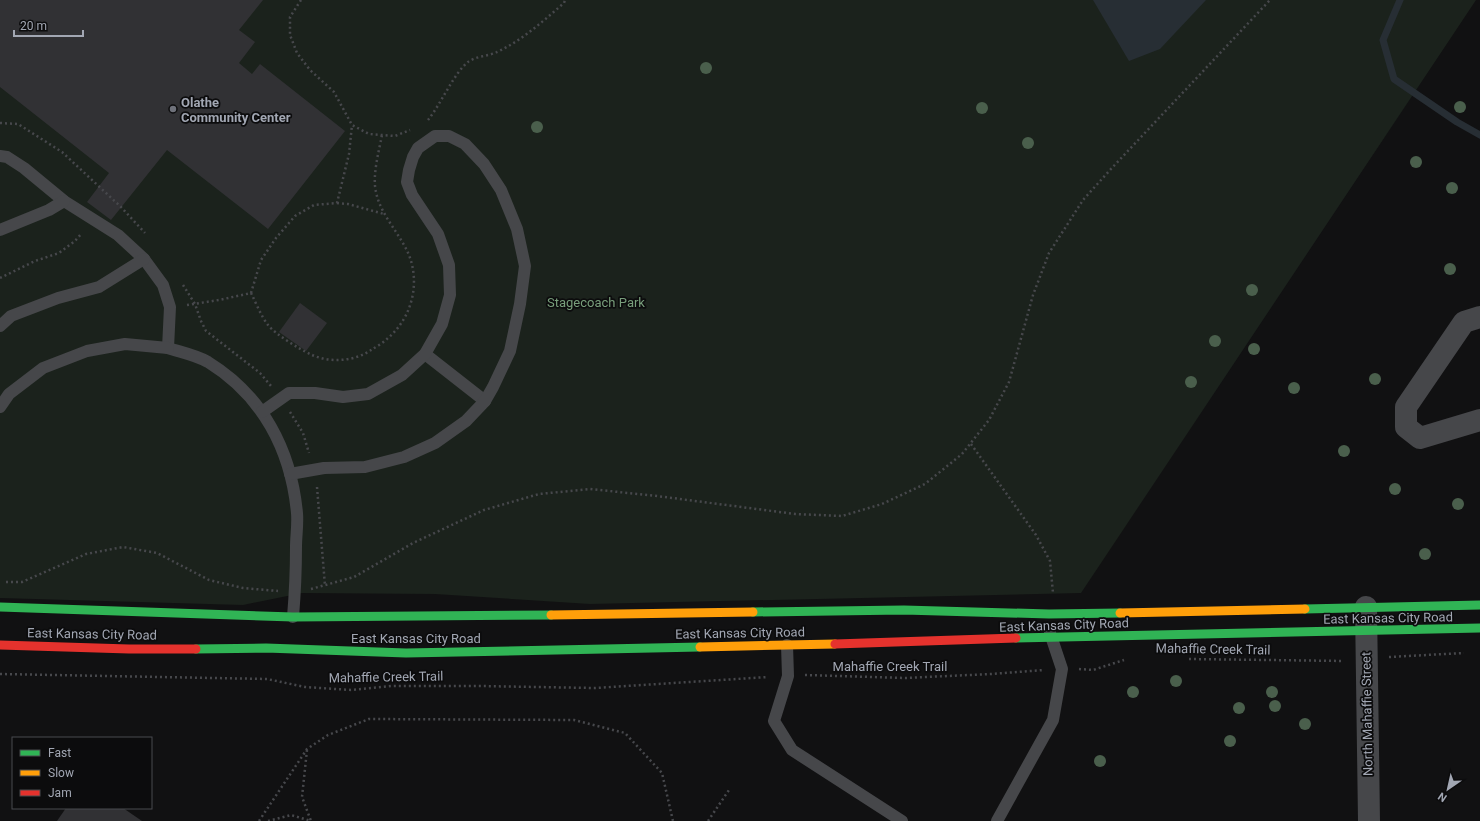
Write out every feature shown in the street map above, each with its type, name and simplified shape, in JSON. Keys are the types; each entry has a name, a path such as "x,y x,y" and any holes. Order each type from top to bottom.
{"street":[{"path":"1480,317 1464,322 1406,407 1406,427 1420,438 1480,420"},
{"name":"East Kansas City Road","path":"0,607 293,617 424,617 904,610 1049,614 1480,605"},
{"name":"North Mahaffie Street","path":"1366,607 1369,821"},
{"name":"East Kansas City Road","path":"0,645 129,649 266,648 406,653 1480,628"}],"lane":[{"path":"262,412 289,393 315,393 343,397 368,394 402,375 426,354 442,324 450,295 449,265 438,234 412,195 407,182 413,157 418,148 435,136 449,136 465,144 478,157 501,190 517,229 525,266 520,304 510,351 493,387 485,401 466,421 435,443 404,456 365,467 324,468 290,474"},
{"path":"0,156 7,157 24,168 64,201 118,235 144,259 163,285 170,307 168,348"},
{"path":"0,230 49,210 64,201"},
{"path":"0,326 12,316 58,298 99,287 144,259"},
{"path":"0,407 9,394 43,368 87,351 125,344 168,348 206,362 237,384 262,412 272,428 290,474 297,514 293,617"},
{"path":"426,354 485,401"},
{"path":"997,821 1053,720 1062,669 1051,637 1049,614"},
{"path":"787,645 788,676 774,721 792,750 902,821"}],"path":[{"path":"301,0 290,17 290,35 296,53 310,70 334,92 352,125 350,154 337,203"},
{"path":"424,122 429,119 455,78 469,61 497,52 526,35 564,3 565,0"},
{"path":"316,589 354,577 414,543 484,510 540,494 590,490 657,496 795,514 842,516 882,504 925,484 962,454 990,420 1009,382 1033,295 1046,260 1083,200 1270,0"},
{"path":"0,123 18,124 62,152 122,207"},
{"path":"352,125 369,134 395,136 414,128"},
{"path":"382,135 375,173 375,190 384,214 404,245 412,262 415,283 412,300 402,322 388,338 368,352 346,360 317,358 296,347 268,326 251,293 262,260 276,238 295,216 314,205 337,203 348,204 384,214"},
{"path":"0,278 35,261 59,253 75,241 93,219"},
{"path":"170,307 219,300 251,293"},
{"path":"970,444 1036,535 1050,561 1054,600 1049,614"},
{"path":"3,582 22,582 86,554 123,547 157,553 209,580 243,588 280,591"},
{"path":"1386,657 1464,653"},
{"path":"1080,669 1093,670 1126,659"},
{"name":"Mahaffie Creek Trail","path":"1184,659 1347,661"},
{"name":"Mahaffie Creek Trail","path":"800,675 905,678 1045,670"},
{"name":"Mahaffie Creek Trail","path":"0,674 267,679 305,687 351,690 400,686 595,688 773,677"},
{"path":"259,821 307,749 328,736 370,720 574,720 625,733 662,773 673,821"},
{"path":"307,749 302,797 311,821"},
{"path":"708,821 729,790"},
{"path":"268,821 291,815 311,821"}],"green space":[{"name":"Stagecoach Park","path":"0,0 1476,0 1081,593 590,604 435,594 302,593 243,605 0,598"}],"shaded area":[{"path":"1093,0 1206,0 1160,49 1129,61"}],"building":[{"name":"Olathe Community Center","path":"0,0 263,0 239,30 255,42 239,63 252,74 260,64 345,131 268,229 167,150 111,220 87,202 109,173 0,87"},
{"path":"300,303 327,323 306,351 279,332"},
{"path":"65,809 124,809 142,821 57,821"}],"waterway":[{"path":"1400,0 1383,40 1394,79 1457,122 1480,135"}],"traffic: fast":[{"path":"1305,609 1480,605"},
{"path":"0,607 293,617 551,615"},
{"path":"753,612 904,610 1049,614 1120,613"},
{"path":"1016,638 1480,628"},
{"path":"196,649 266,648 406,653 700,647"}],"traffic: slow":[{"path":"1120,613 1305,609"},
{"path":"551,615 753,612"},
{"path":"700,647 835,644"}],"traffic: jam":[{"path":"835,644 1016,638"},
{"path":"0,645 129,649 196,649"}],"place":[{"name":"Olathe Community Center","path":"173,109"}]}
